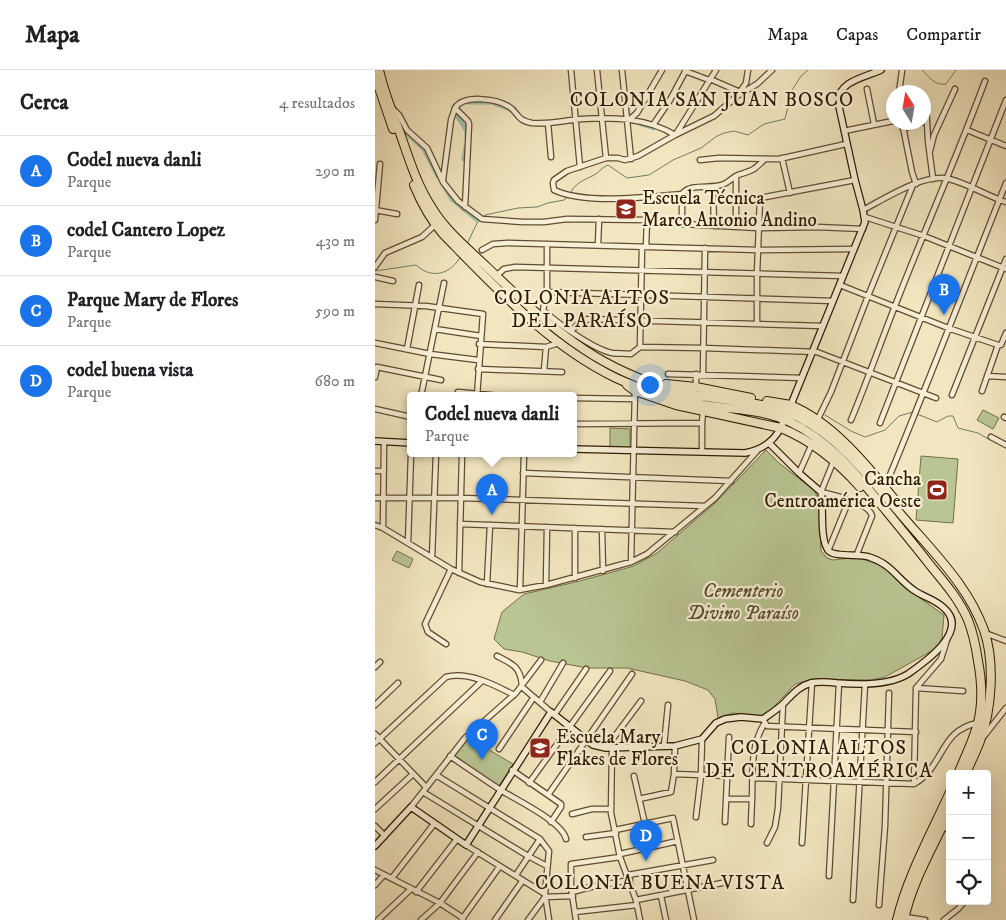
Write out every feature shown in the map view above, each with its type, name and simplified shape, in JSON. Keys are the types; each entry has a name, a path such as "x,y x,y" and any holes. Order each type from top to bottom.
{"highway":[{"path":"379,70 419,186 431,206 445,226 496,276 564,336 587,352 616,367 675,391 766,405 813,425 858,464 905,519 959,584 979,618 985,633 991,672 990,696 980,741 968,770"},
{"path":"375,76 382,102 411,177 423,206 435,225 490,282 559,343 617,378 675,399 763,413 799,426 839,457 900,528 951,590 968,620 975,642 982,682 982,695 978,723 960,770"},
{"path":"617,378 635,395 703,412 782,425 812,444 841,466 881,512 900,528"},
{"path":"654,383 696,387 790,407 817,421 854,452 897,502 905,519"},
{"path":"902,919 904,896 946,801"},
{"path":"902,919 916,882 948,815"}],"street":[{"path":"571,70 580,167"},
{"path":"597,70 606,158"},
{"path":"622,70 631,159"},
{"path":"627,118 637,113 662,70"},
{"path":"675,135 716,70"},
{"path":"738,94 747,80 748,70"},
{"path":"765,159 749,173 736,176 724,184 713,187 691,188 682,194 651,198 588,198 568,195 554,190 553,183 554,180 567,171 606,158 631,159 714,116 738,94 757,84 772,70"},
{"path":"790,407 863,229 865,217 846,144 838,102 841,90 847,84 881,70"},
{"path":"653,125 670,100 685,71 738,94"},
{"path":"900,85 902,72"},
{"path":"851,420 985,81"},
{"path":"867,89 874,124"},
{"path":"929,152 955,89"},
{"path":"443,182 451,120 457,110 458,103 466,100 485,99 498,101 511,107 518,117 526,122 548,123 601,117 627,118 653,125 675,135"},
{"path":"880,423 920,316 950,246 1006,100"},
{"path":"390,106 399,115 407,130 427,148 443,182 458,202 478,217 487,220 544,222 567,219 647,220 758,228 817,227 863,229"},
{"path":"457,110 469,124 465,207"},
{"path":"844,130 886,122"},
{"path":"548,123 551,157"},
{"path":"817,421 915,185 903,130"},
{"path":"925,130 933,178"},
{"path":"967,130 1006,146"},
{"path":"700,160 719,158 782,158 846,144"},
{"path":"782,158 790,193"},
{"path":"375,220 380,164"},
{"path":"736,176 736,227"},
{"path":"863,210 933,178 947,178 1006,202"},
{"path":"757,323 760,198 855,180"},
{"path":"885,487 1006,183"},
{"path":"713,187 714,226"},
{"path":"682,194 683,224"},
{"path":"376,210 397,214"},
{"path":"865,217 924,236 1004,268"},
{"path":"598,245 599,219"},
{"path":"640,347 642,271 647,220"},
{"path":"375,267 385,253 422,237 435,225"},
{"path":"482,250 493,244 758,250 855,249"},
{"path":"547,244 547,292 543,310 571,331 594,345 613,353 631,354 640,347 821,353 936,398"},
{"path":"703,374 705,248"},
{"path":"952,395 1006,259"},
{"path":"496,276 508,268 843,276"},
{"path":"375,277 393,281"},
{"path":"422,392 444,284"},
{"path":"407,349 419,285"},
{"path":"840,285 948,328 1002,346"},
{"path":"547,292 833,301"},
{"path":"375,304 440,308 483,314 479,344 477,392"},
{"path":"571,331 578,324 588,320 823,326"},
{"path":"435,328 481,336"},
{"path":"982,391 1006,333"},
{"path":"375,343 430,354 478,360"},
{"path":"479,344 546,347 559,343"},
{"path":"544,371 546,347"},
{"path":"613,353 612,358 616,367"},
{"path":"375,377 377,367 441,380"},
{"path":"478,369 562,372"},
{"path":"669,374 802,378"},
{"path":"696,374 696,387"},
{"path":"987,376 1006,376"},
{"path":"577,398 635,395 631,562"},
{"path":"375,408 407,416"},
{"path":"701,452 703,412"},
{"path":"577,424 702,423"},
{"path":"375,525 451,569 487,584 520,590 575,578 631,562 656,549 731,481 757,451 769,443 782,425"},
{"path":"991,436 1006,445"},
{"path":"375,441 407,443"},
{"path":"383,528 384,442"},
{"path":"769,443 821,492 849,500 868,508 872,512 873,516 857,554"},
{"path":"799,473 812,444"},
{"path":"577,449 737,453 757,451"},
{"path":"408,543 411,457"},
{"path":"432,558 436,457"},
{"path":"459,573 462,457"},
{"path":"520,590 524,457"},
{"path":"834,460 821,492 825,540 828,551 834,554 857,554 887,564 913,590 944,608 951,617 952,623 941,659 916,688 913,784"},
{"path":"375,471 384,471"},
{"path":"523,474 731,481"},
{"path":"375,498 461,498 705,506"},
{"path":"828,551 849,500"},
{"path":"460,524 675,532"},
{"path":"487,584 490,525"},
{"path":"546,585 547,527"},
{"path":"575,528 575,578"},
{"path":"602,529 603,570"},
{"path":"446,644 428,632 425,624 451,569"},
{"path":"985,633 1006,641"},
{"path":"751,824 753,752 757,736 764,721 802,686 812,682 865,684 889,682 907,674 934,654 948,638"},
{"path":"497,656 514,665 519,671 522,678 522,687"},
{"path":"375,846 411,807 465,738 522,687 541,660"},
{"path":"375,667 380,662"},
{"path":"540,702 563,663"},
{"path":"466,845 512,770 585,669"},
{"path":"529,783 610,671"},
{"path":"548,795 632,674"},
{"path":"375,743 446,677 463,675 513,695"},
{"path":"375,782 482,681"},
{"path":"802,843 812,682"},
{"path":"375,706 398,683"},
{"path":"829,876 835,729 839,683"},
{"path":"853,900 865,684"},
{"path":"522,687 593,745 609,748 675,746 702,739 715,723 725,719 741,717 764,721 767,726 916,732"},
{"path":"916,688 963,691"},
{"path":"879,905 889,731 889,693"},
{"path":"499,749 534,697"},
{"path":"640,920 637,903 620,855 610,808 609,748 641,701"},
{"path":"767,843 775,827 778,808 783,704"},
{"path":"664,746 667,705"},
{"path":"980,741 1006,708"},
{"path":"753,778 913,784 921,780 933,767 953,735 960,728 978,723"},
{"path":"375,734 413,774 424,790 478,826 547,866"},
{"path":"725,822 729,737"},
{"path":"696,818 701,775 702,739"},
{"path":"639,799 669,793 673,788 675,746"},
{"path":"450,756 501,790 525,803 563,832 566,839"},
{"path":"512,770 561,804 551,822"},
{"path":"375,809 413,774"},
{"path":"674,774 728,776"},
{"path":"436,775 541,839 549,851 545,896 549,920"},
{"path":"635,776 645,824"},
{"path":"727,799 751,800"},
{"path":"411,807 545,896 572,894 591,887 713,860"},
{"path":"572,814 592,809 610,808"},
{"path":"586,837 616,832 673,818 694,920"},
{"path":"391,878 434,824"},
{"path":"375,826 385,836"},
{"path":"378,920 414,890 457,839"},
{"path":"515,875 541,839"},
{"path":"576,920 572,894 571,864 678,841"},
{"path":"421,920 440,903 478,852"},
{"path":"375,870 383,876 391,878 440,903 462,919 500,866"},
{"path":"375,885 383,876"},
{"path":"495,920 523,880"},
{"path":"575,912 637,903 722,883"},
{"path":"528,920 545,896"},
{"path":"661,896 666,920"},
{"path":"944,920 962,905"},
{"path":"902,919 925,920"}],"green space":[{"path":"983,410 999,418 993,429 977,420"},
{"path":"610,428 630,429 630,448 610,448"},
{"name":"Cementerio Divino Paraíso","path":"766,450 779,463 815,491 819,504 821,551 827,558 833,560 858,557 885,567 910,591 944,615 942,638 937,648 885,677 871,680 815,679 795,684 763,716 733,713 718,718 715,699 708,690 685,681 627,668 587,668 550,661 522,652 504,649 494,639 502,612 524,594 634,566 657,553 715,503"},
{"name":"Cancha Centroamérica Oeste","path":"921,456 958,459 953,523 916,520"},
{"path":"397,551 413,559 409,568 392,560"},
{"path":"469,738 513,764 499,786 452,756"}],"waterway":[{"path":"571,192 578,184 608,165 627,178 649,175 673,160 701,148 724,133 734,131 748,135 764,124 785,119 792,90 801,76 808,70"},
{"path":"922,70 939,84 946,84 956,70"},
{"path":"467,102 491,102 510,109"},
{"path":"458,107 456,114 467,131 467,136"},
{"path":"639,123 654,128"},
{"path":"401,127 424,149 438,176"},
{"path":"464,159 466,147"},
{"path":"444,185 452,199 478,220"},
{"path":"483,217 518,208 537,207 564,200 569,196"},
{"path":"467,244 479,219"},
{"path":"375,271 416,265 428,272 441,273 452,267 461,256"},
{"path":"825,415 865,437 885,430 899,416 913,412"},
{"path":"917,414 937,422 948,416 953,416 958,428 978,433 990,440"}],"place":[{"name":"Escuela Técnica Marco Antonio Andino","path":"626,209"},
{"name":"codel Cantero Lopez","path":"944,315"},
{"name":"Cancha Centroamérica Oeste","path":"937,490"},
{"name":"Codel nueva danli","path":"492,515"},
{"name":"Escuela Mary Flakes de Flores","path":"540,748"},
{"name":"Parque Mary de Flores","path":"482,760"},
{"name":"codel buena vista","path":"646,861"}],"district":[{"name":"COLONIA SAN JUAN BOSCO","path":"712,100"},
{"name":"COLONIA ALTOS DEL PARAÍSO","path":"582,310"},
{"name":"COLONIA ALTOS DE CENTROAMÉRICA","path":"819,760"},
{"name":"COLONIA BUENA VISTA","path":"660,883"}]}
